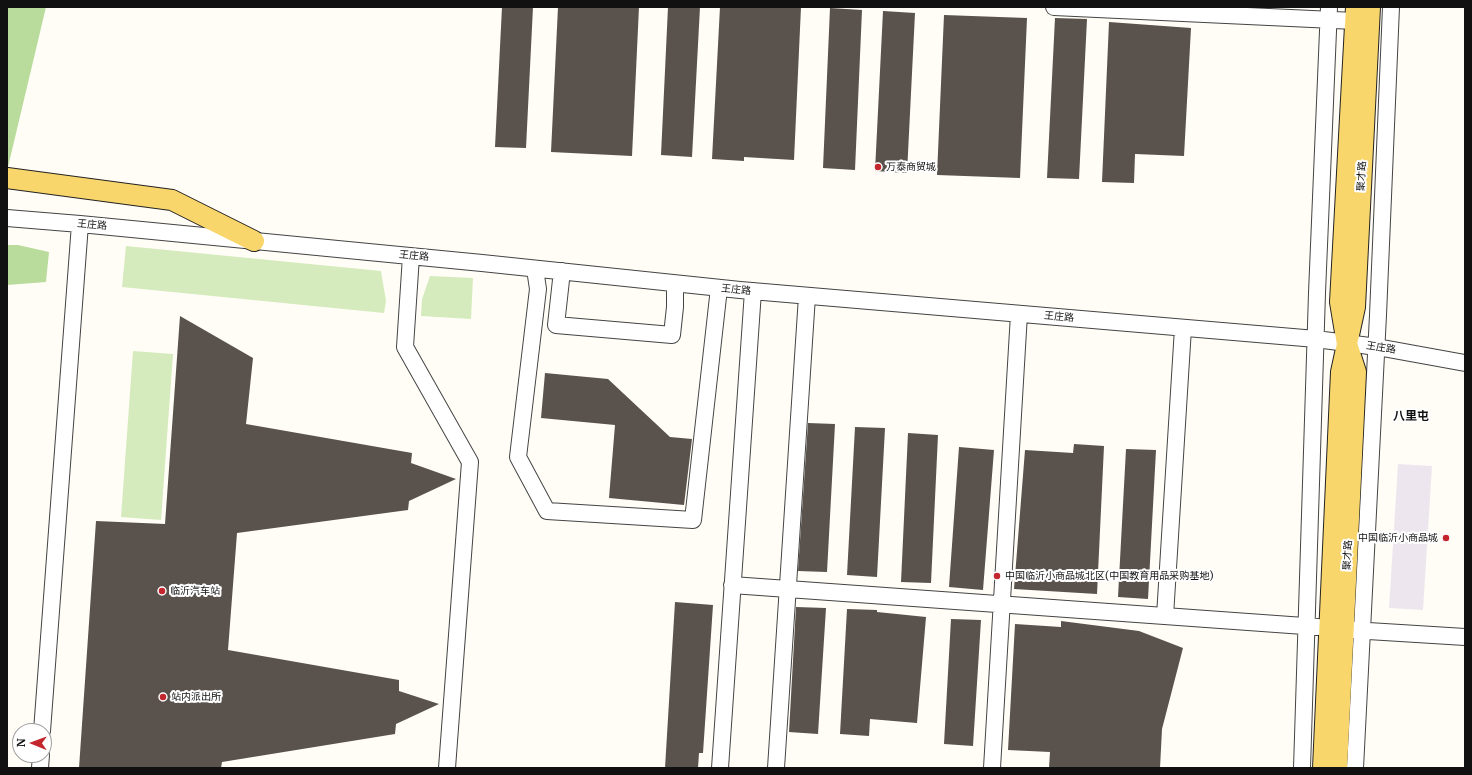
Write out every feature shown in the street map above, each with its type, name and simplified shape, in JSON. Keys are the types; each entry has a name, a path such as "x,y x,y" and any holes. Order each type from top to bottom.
{"main road":[{"name":"聚才路","path":"1347,344 1355,307 1370,7"},
{"name":"聚才路","path":"1337,768 1345,629 1356,372 1347,344 1340,302 1356,14"},
{"path":"7,178 172,200 254,241"},
{"name":"聚才路","path":"1323,768 1345,629"}],"street":[{"path":"1054,7 1356,14"},
{"path":"1355,768 1345,629 1377,347 1392,7"},
{"path":"1302,768 1316,339 1329,13"},
{"name":"王庄路","path":"7,218 536,268 753,292 1316,339 1377,347 1465,363"},
{"path":"43,723 80,224"},
{"path":"411,256 405,347 470,462 447,768"},
{"path":"536,268 538,289 518,457 547,511 693,520 718,288"},
{"path":"562,271 556,325 672,335 675,307 675,284"},
{"path":"720,768 753,292"},
{"path":"776,768 807,296"},
{"path":"992,768 1019,314"},
{"path":"1165,616 1183,328"},
{"path":"732,585 1465,637"}],"shaded area":[{"path":"1398,464 1432,466 1423,610 1389,608"}],"green space":[{"path":"7,7 46,7 8,167 7,164"},
{"path":"7,245 18,245 49,252 46,282 7,285"},
{"path":"126,246 381,271 386,301 384,313 122,287"},
{"path":"430,276 473,278 471,319 421,316 422,299"},
{"path":"133,351 173,354 161,520 121,517"}],"building":[{"path":"502,7 533,7 526,148 495,147"},
{"path":"558,7 639,7 632,156 551,152"},
{"path":"668,7 700,7 692,157 661,155"},
{"path":"720,7 801,7 794,160 744,157 744,161 712,159"},
{"path":"830,8 862,10 855,170 823,168"},
{"path":"883,11 915,13 907,173 875,171"},
{"path":"944,15 1027,18 1020,178 937,175"},
{"path":"1055,18 1087,19 1079,179 1047,178"},
{"path":"1109,22 1191,28 1184,156 1135,154 1134,183 1102,182"},
{"name":"临沂汽车站","path":"180,316 253,358 246,424 412,453 411,463 456,479 409,501 408,510 237,533 228,650 399,680 399,691 439,704 396,724 395,734 222,762 221,768 79,768 96,521 165,524"},
{"path":"545,373 608,379 670,437 692,439 684,505 609,498 615,425 541,418"},
{"path":"808,423 835,424 827,572 798,571"},
{"path":"855,427 885,428 877,577 847,575"},
{"path":"908,433 938,435 931,583 901,582"},
{"path":"1074,444 1104,446 1097,594 1014,589 1025,450 1073,453"},
{"path":"959,447 994,450 983,590 949,587"},
{"path":"1126,449 1156,450 1148,599 1118,597"},
{"path":"675,602 713,605 703,753 699,753 698,768 665,768"},
{"path":"796,607 826,608 818,734 789,732"},
{"path":"847,609 877,610 877,612 926,617 917,723 870,719 869,736 840,734"},
{"path":"951,619 981,620 973,746 944,744"},
{"path":"1061,621 1139,631 1183,648 1162,729 1160,768 1049,768 1050,752 1008,750 1015,624 1061,627"}],"place":[{"name":"万泰商贸城","path":"878,167"},
{"name":"中国临沂小商品城","path":"1446,538"},
{"name":"中国临沂小商品城北区(中国教育用品采购基地)","path":"997,576"},
{"name":"临沂汽车站","path":"162,591"},
{"name":"站内派出所","path":"163,697"}],"district":[{"name":"八里屯","path":"1411,417"}]}
